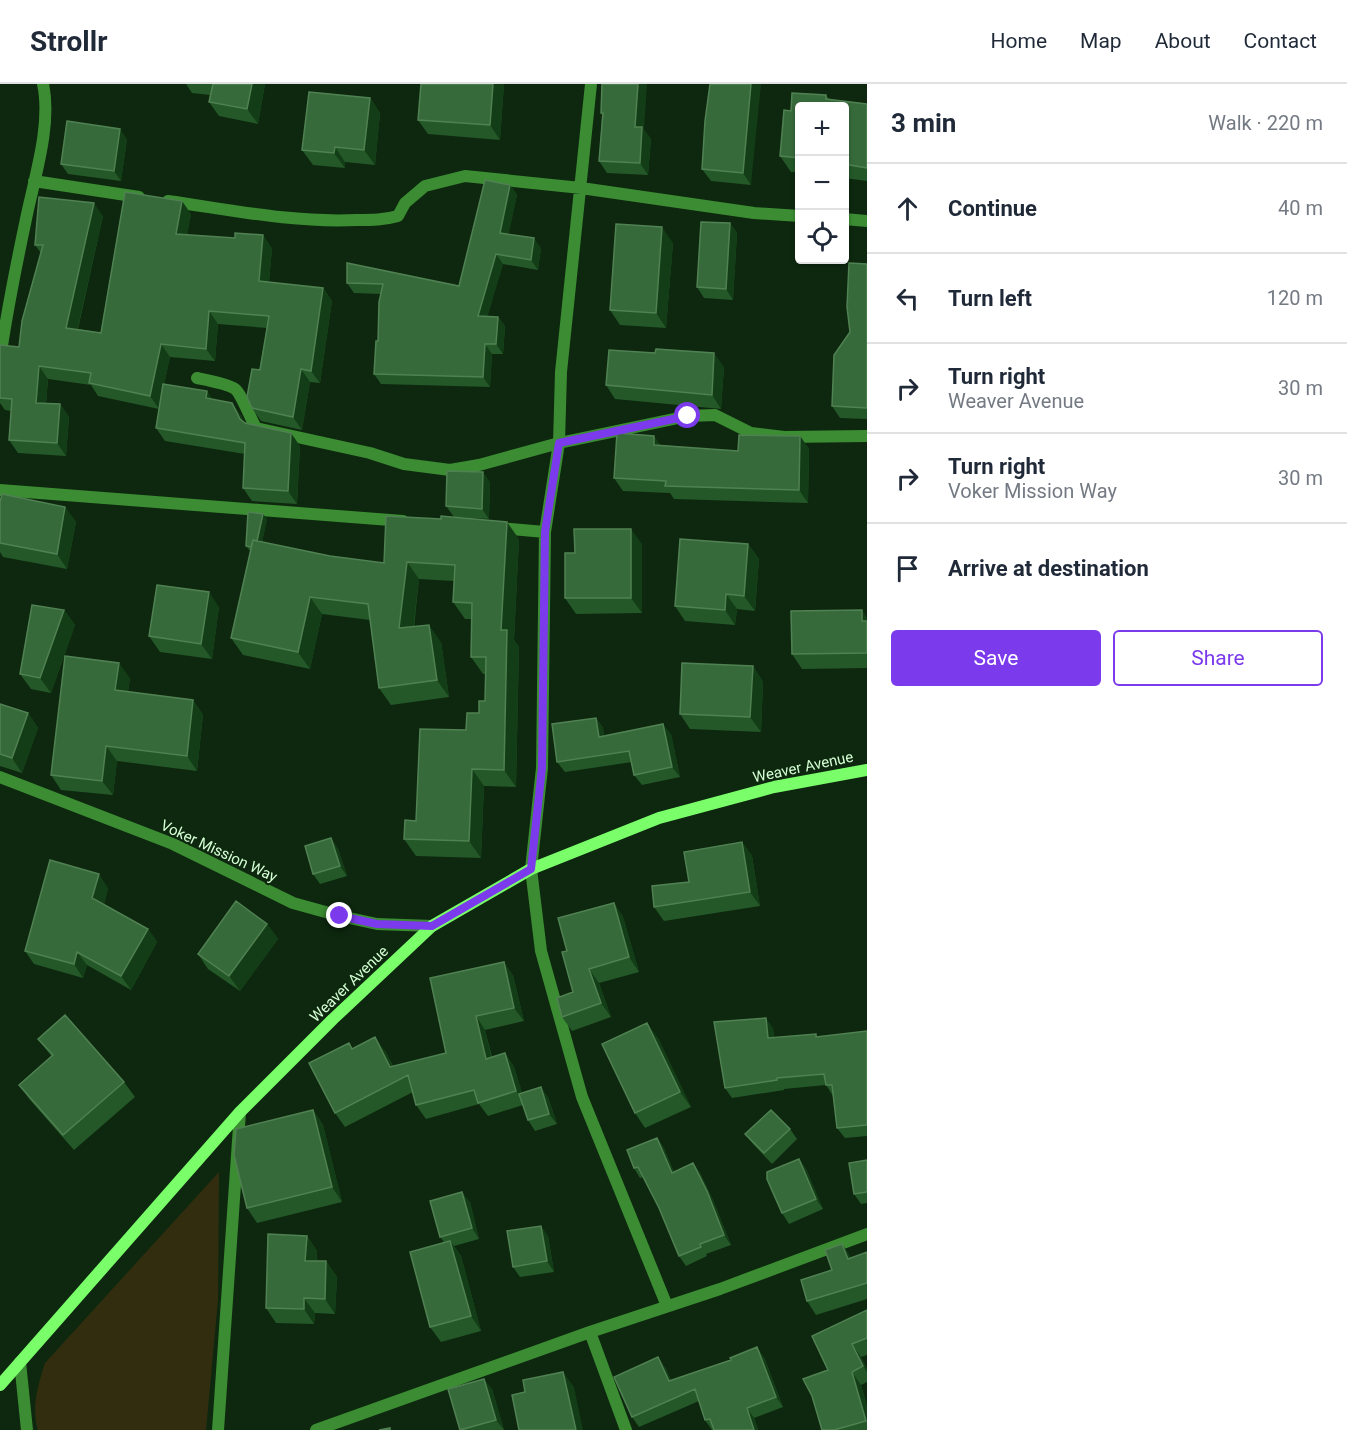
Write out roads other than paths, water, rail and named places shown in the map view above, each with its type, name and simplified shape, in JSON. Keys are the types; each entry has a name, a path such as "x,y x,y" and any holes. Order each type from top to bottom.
{"street":[{"path":"0,358 4,301 43,139 45,95 43,84"},
{"path":"591,84 561,372 559,443 545,532 542,768 531,869 541,951 582,1097 668,1306"},
{"path":"34,181 266,217 334,221 386,220 398,216 405,203 425,186 465,176 581,188 754,213 795,216"},
{"path":"849,219 867,221"},
{"path":"197,378 235,389 242,398 247,414 256,428 370,453 404,464 450,470 479,465 559,443 688,416 715,415 751,433 784,437 867,436"},
{"path":"0,490 415,522"},
{"path":"486,527 545,532"},
{"name":"Weaver Avenue","path":"0,1385 240,1113 333,1019 432,926 531,869 660,818 774,787 867,770"},
{"name":"Voker Mission Way","path":"0,777 173,844 293,903 377,924 432,926"},
{"path":"218,1430 240,1113"},
{"path":"316,1430 590,1332 720,1289 867,1234"},
{"path":"590,1332 626,1430"},
{"path":"20,1362 27,1430"}]}
